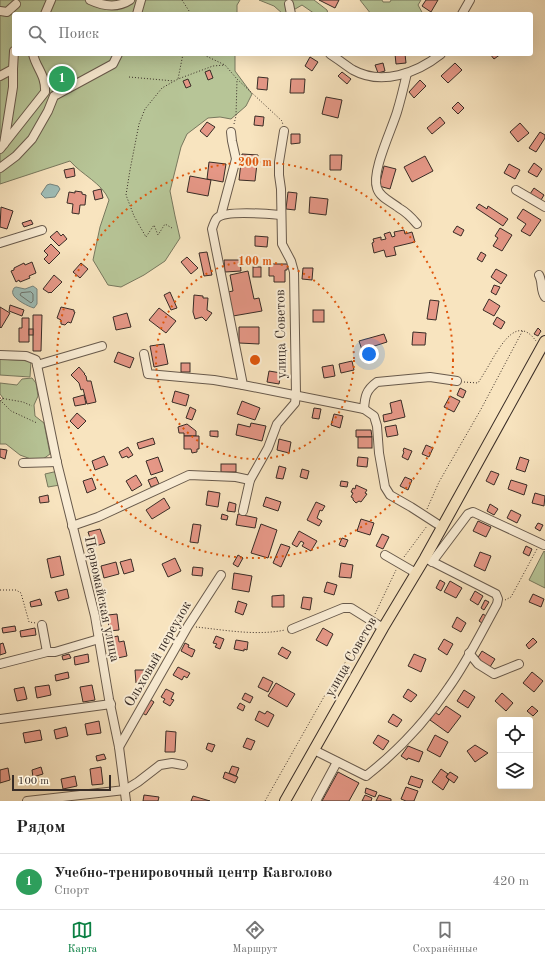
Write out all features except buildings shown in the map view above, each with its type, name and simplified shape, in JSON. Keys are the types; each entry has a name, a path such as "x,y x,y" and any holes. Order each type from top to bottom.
{"main road":[{"name":"улица Советов","path":"285,801 383,628 416,574 428,560 442,527 541,341"}],"street":[{"path":"46,12 51,0"},
{"path":"90,0 113,6 130,0"},
{"path":"138,12 141,0"},
{"path":"463,12 470,0"},
{"path":"0,11 7,12 16,2"},
{"path":"289,4 291,12"},
{"path":"2,148 13,87 14,56"},
{"path":"2,148 45,92 42,72 35,56"},
{"path":"0,168 16,156 32,139 48,111 54,96 113,64 117,56"},
{"path":"333,56 354,70 378,78 415,71 438,56"},
{"path":"0,76 13,69"},
{"path":"407,73 397,113 383,150 376,178 377,188 387,201 413,218 417,224"},
{"path":"45,92 54,96"},
{"name":"улица Советов","path":"243,512 250,480 268,448 277,424 295,402 296,394 294,272 291,261 282,244 279,162 284,131"},
{"path":"231,132 236,159 221,215 217,218 212,229 243,385"},
{"path":"516,190 545,208"},
{"path":"221,215 236,213 281,214"},
{"path":"0,243 42,230"},
{"path":"539,275 542,292 545,297"},
{"path":"0,355 26,356 36,360 37,365 102,346"},
{"name":"улица Советов","path":"144,354 148,374 243,385 296,394 364,409"},
{"name":"Первомайская улица","path":"37,365 40,407 57,462 95,616 110,704 120,747 126,801"},
{"path":"442,527 390,495 385,487 377,426 374,416 364,409 365,394 370,387 377,382 430,378 457,381"},
{"path":"23,463 57,462"},
{"path":"72,526 98,517 189,475 236,477 250,480"},
{"path":"314,750 366,776 385,761 426,719 450,686 497,604 498,599 496,594 428,560 468,514 472,512 542,544"},
{"path":"385,555 416,574"},
{"name":"Ольховый переулок","path":"120,747 188,626 221,575"},
{"path":"292,629 343,608 351,608 383,628"},
{"path":"42,625 46,652"},
{"path":"0,664 46,652 55,652 99,639"},
{"path":"469,653 478,664 494,674 519,664"},
{"path":"0,719 110,704"},
{"path":"316,801 337,762"},
{"path":"27,801 125,790 138,782 160,764 172,763 183,765"}],"path":[{"path":"182,0 189,12"},
{"path":"178,79 183,56"},
{"path":"206,56 225,65 237,79 282,121 284,131"},
{"path":"172,228 165,224 158,235 154,225 146,238 134,216 126,195 139,124 145,109 162,88 178,79 213,66 225,65"},
{"path":"129,77 174,81"},
{"path":"231,132 236,116 237,79"},
{"path":"457,381 478,383 506,339 513,332 523,330 541,341"},
{"path":"265,801 325,695 372,620 399,563 427,518 439,482 480,411 523,330"},
{"path":"0,398 40,407"},
{"path":"0,400 11,411 37,424"},
{"path":"497,604 511,598 542,544"},
{"path":"0,590 16,590 20,593 29,622 42,625"},
{"path":"188,626 250,632 275,632 292,629"}],"green space":[{"path":"0,0 240,0 237,5 237,12 12,12 12,56 235,56 235,71 252,94 246,106 231,119 220,117 208,118 187,134 181,147 170,191 180,238 165,261 144,275 121,287 108,285 93,260 100,227 109,200 97,184 70,161 0,184"},
{"path":"259,0 314,0 328,12 312,12 302,5 290,12 281,12 274,6"},
{"path":"360,0 382,0 383,2 390,2 391,0 421,0 418,5 422,12 369,12"},
{"path":"0,359 31,361 30,377 0,375"},
{"path":"32,378 36,383 38,396 34,405 35,416 44,423 50,454 39,462 20,455 6,444 0,444 0,402 3,398 0,394 0,383 17,385 22,379"},
{"path":"58,471 60,485 48,487 45,474"},
{"path":"544,551 545,552 545,588 529,580"}],"water":[{"path":"50,184 58,186 60,189 55,197 45,198 41,194 47,185"},
{"path":"33,286 37,289 37,304 34,308 19,300 14,296 13,292 14,288 16,287 25,289"}],"place":[{"name":"Учебно-тренировочный центр Кавголово","path":"62,79"}]}
